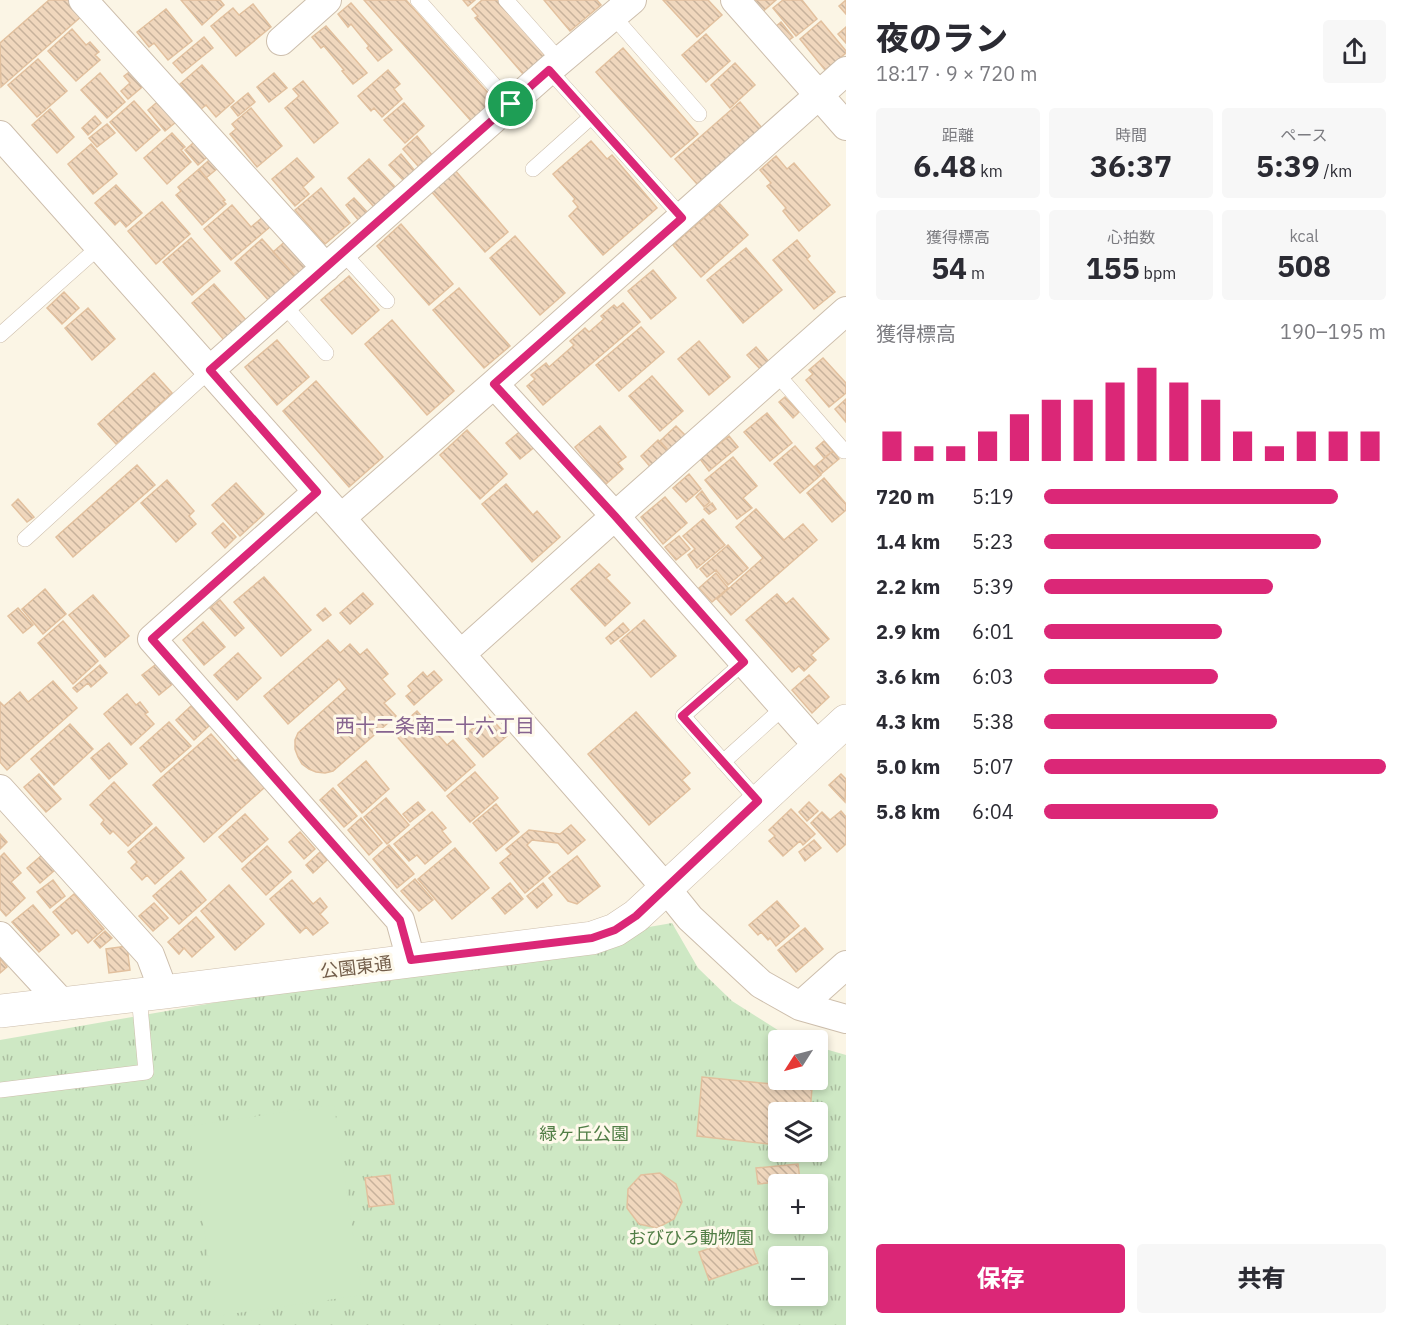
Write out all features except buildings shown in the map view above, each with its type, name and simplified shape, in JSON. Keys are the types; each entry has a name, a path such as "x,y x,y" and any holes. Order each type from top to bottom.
{"street":[{"path":"83,0 334,260"},
{"path":"281,41 327,0"},
{"path":"735,0 846,126"},
{"path":"210,370 554,65 622,8"},
{"path":"341,518 846,71"},
{"path":"0,135 461,654 690,918 761,984 800,1006 846,1019"},
{"path":"461,654 846,311"},
{"path":"494,384 615,516 818,746"},
{"path":"317,492 152,639 400,920 411,960"},
{"name":"公園東通","path":"0,1011 592,938 615,930 636,916 846,721"},
{"path":"0,789 150,955 152,994"},
{"path":"0,936 62,1003"},
{"path":"800,1006 846,965"}],"lane":[{"path":"418,0 511,104"},
{"path":"506,0 591,117 682,218"},
{"path":"622,8 699,114"},
{"path":"533,169 591,117"},
{"path":"0,335 100,246"},
{"path":"334,260 387,301"},
{"path":"284,305 326,353"},
{"path":"25,539 210,370"},
{"path":"776,373 844,451"},
{"path":"744,662 682,716 758,801"},
{"path":"723,762 784,708"},
{"path":"0,1090 146,1072 152,994"}],"green space":[{"name":"緑ヶ丘公園","path":"672,923 698,968 732,1001 778,1030 768,1030 768,1090 828,1090 828,1050 846,1055 846,1325 0,1325 0,1040"},
{"path":"334,1105 362,1295 217,1316 189,1126"}],"district":[{"name":"西十二条南二十六丁目","path":"435,725"}],"route":[{"path":"549,70 682,218 494,384 744,662 682,716 758,801 636,916 615,930 592,938 411,960 400,920 152,639 317,492 210,370 511,104 549,70"}],"park label":[{"name":"おびひろ動物園","path":"691,1237"}]}
